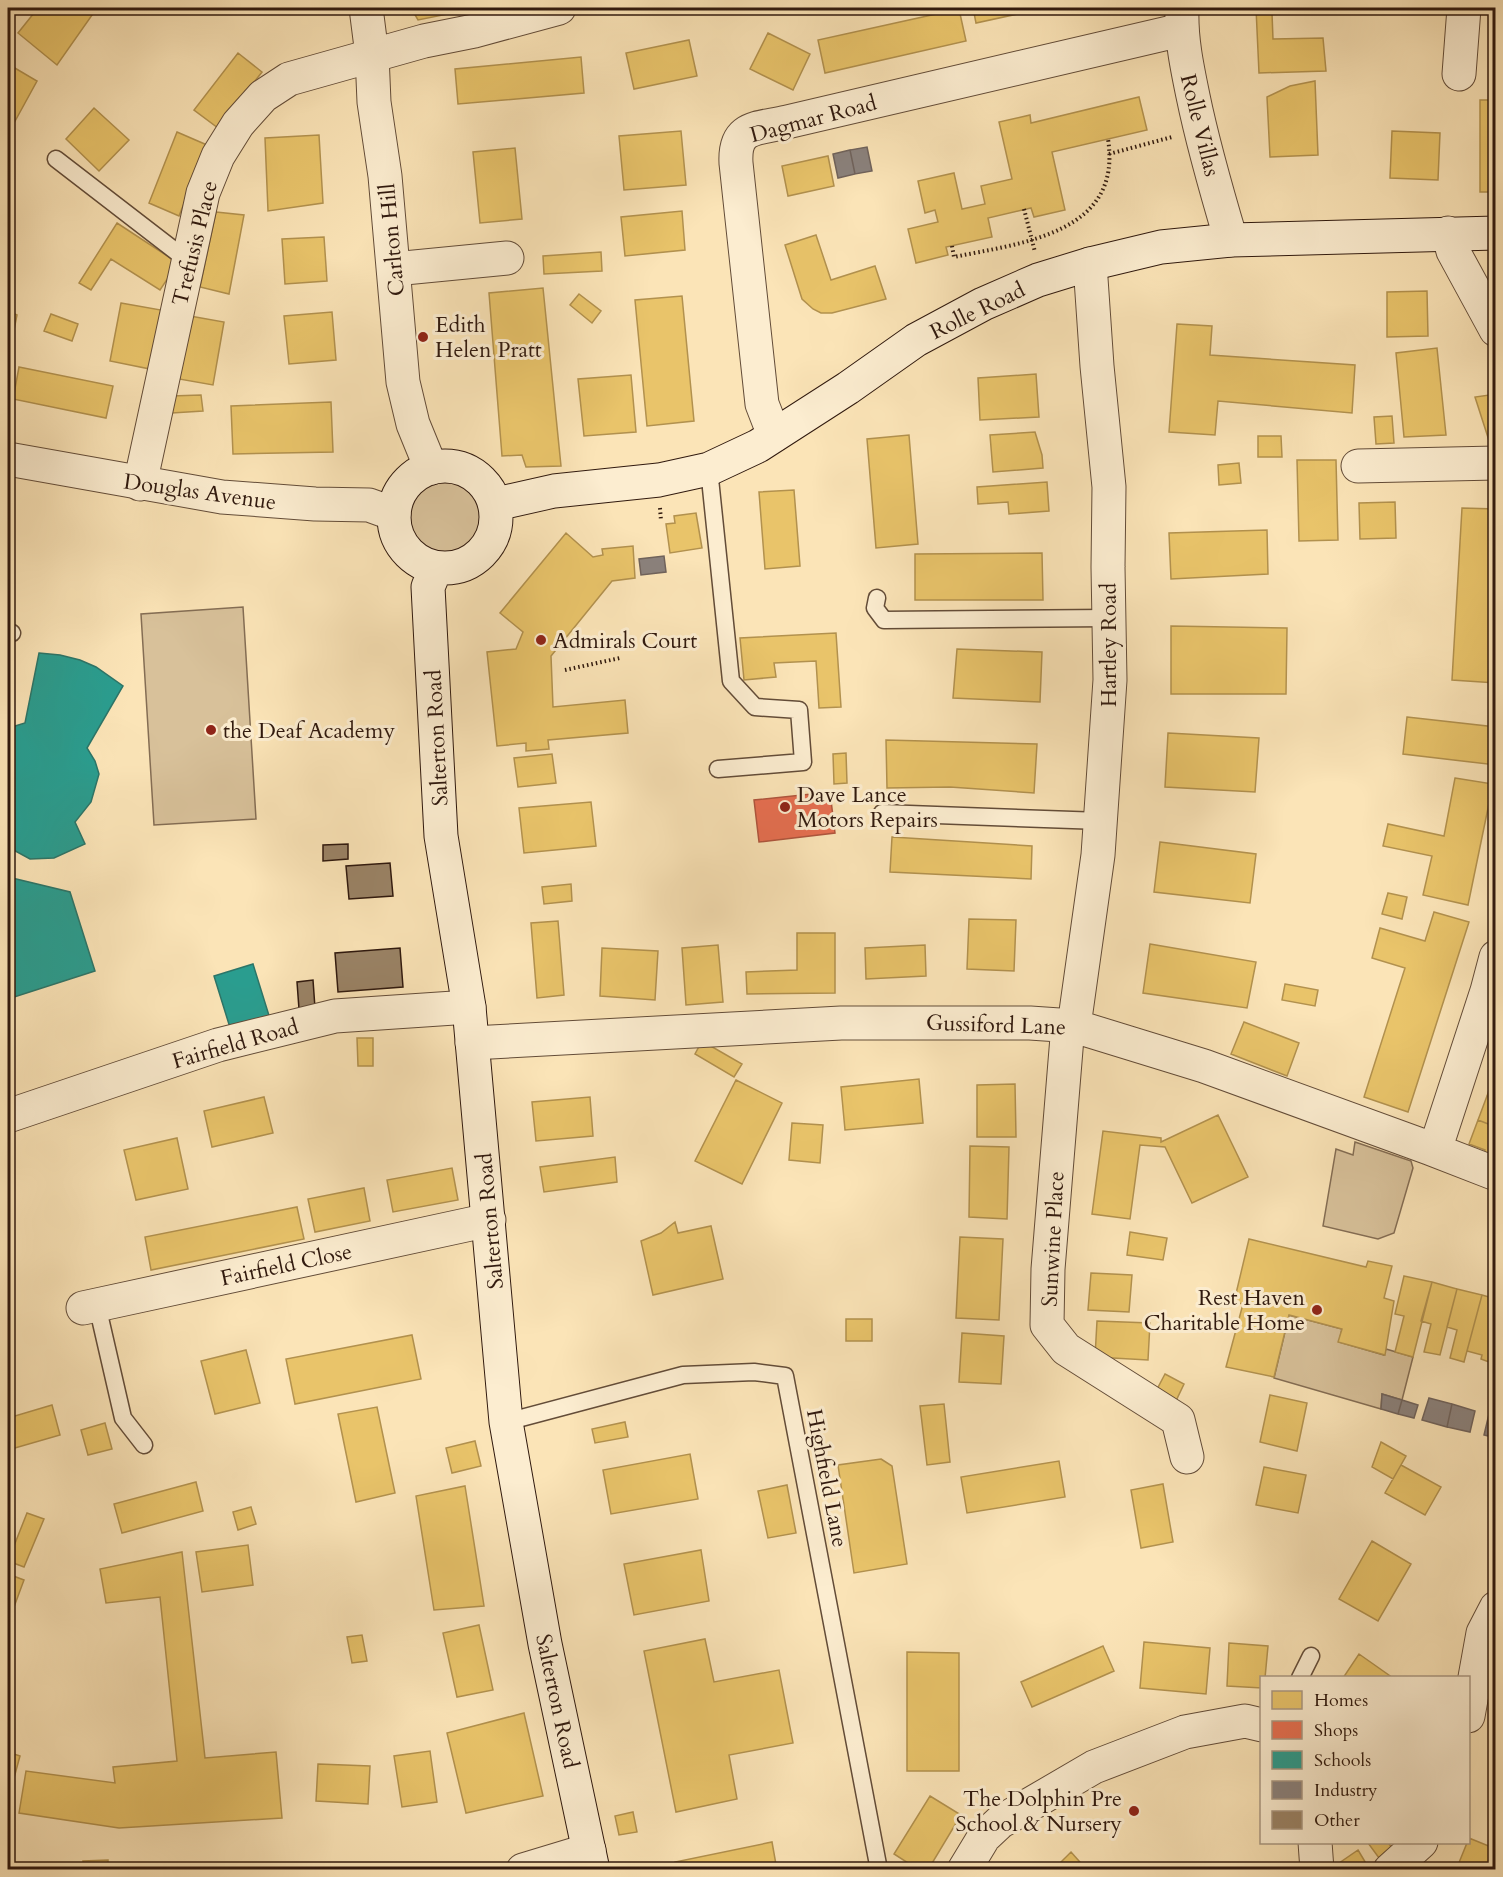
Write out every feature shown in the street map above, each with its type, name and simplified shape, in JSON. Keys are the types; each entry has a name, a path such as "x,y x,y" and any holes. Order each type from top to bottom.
{"street":[{"name":"Carlton Hill","path":"366,8 372,56 374,102 385,176 403,382 413,424 431,468"},
{"name":"Trefusis Place","path":"140,484 203,193 218,156 238,124 263,96 289,79 372,56 498,16 559,8"},
{"path":"1459,74 1464,8"},
{"name":"Rolle Villas","path":"1182,19 1200,129 1231,240"},
{"name":"Dagmar Road","path":"774,435 762,404 736,163 735,148 740,138 746,132 1182,19"},
{"path":"1448,233 1453,251 1496,330"},
{"name":"Rolle Road","path":"496,504 554,491 659,480 709,469 774,435 848,388 916,340 983,304 1041,279 1090,264 1161,248 1231,240 1496,233"},
{"path":"394,270 507,258"},
{"name":"Hartley Road","path":"1071,1025 1098,855 1110,680 1109,488 1090,264"},
{"name":"Douglas Avenue","path":"8,459 222,497 315,504 369,505 394,513"},
{"path":"1358,466 1496,463"},
{"path":"451,466 471,472 486,486 496,504 496,525 489,544 476,559 457,568 436,568 413,558 398,538 394,513 399,493 413,477 431,468 451,466"},
{"name":"Salterton Road","path":"436,568 428,587 441,836 469,1007 506,1422 545,1644 591,1860"},
{"path":"1434,1150 1487,991 1496,957"},
{"name":"Fairfield Road","path":"8,1116 218,1045 335,1016 469,1007"},
{"name":"Gussiford Lane","path":"472,1043 841,1023 1071,1025 1204,1066 1496,1174"},
{"name":"Sunwine Place","path":"1071,1025 1048,1269 1047,1325 1066,1349 1178,1420 1187,1457"},
{"name":"Fairfield Close","path":"90,1307 489,1220"},
{"path":"1470,1705 1483,1633 1496,1608"},
{"path":"964,1869 984,1837 1000,1822 1094,1767 1185,1732 1245,1721 1260,1725"},
{"path":"1315,1844 1317,1869"},
{"path":"1390,1869 1419,1844"},
{"path":"523,1869 591,1860"}],"lane":[{"path":"56,159 187,260"},
{"path":"709,469 731,681 756,707 799,710 803,762 718,769"},
{"path":"877,598 875,608 884,620 1109,618"},
{"path":"882,813 1101,821"},
{"path":"90,1307 123,1418 144,1445"},
{"name":"Highfield Lane","path":"506,1422 682,1375 754,1372 785,1376 879,1869"},
{"path":"1301,1676 1311,1656"}],"path":[{"path":"1109,154 1200,129"},
{"path":"952,246 954,257 1032,241 1081,218 1096,202 1104,184 1109,163 1108,139"},
{"path":"1024,209 1041,279"},
{"path":"565,670 620,658"}],"shaded area":[{"path":"446,481 460,484 473,492 481,505 484,519 481,533 473,546 460,554 446,557 432,554 419,546 411,533 408,519 411,505 419,492 432,484"},
{"path":"243,607 256,819 154,825 141,614"},
{"path":"1355,1142 1411,1161 1413,1168 1394,1233 1378,1239 1323,1226 1336,1149 1353,1155"},
{"path":"1289,1315 1342,1329 1339,1342 1384,1355 1386,1349 1413,1357 1402,1400 1382,1394 1381,1409 1274,1378"}],"building: Homes":[{"path":"38,8 97,8 57,65 18,33"},
{"path":"306,8 351,8 351,9 307,14"},
{"path":"411,8 473,8 473,9 418,20"},
{"path":"973,8 1021,8 1022,13 976,23"},
{"path":"1256,8 1322,8 1322,11 1272,13 1273,39 1323,38 1326,71 1259,73"},
{"path":"959,9 966,41 825,73 818,40"},
{"path":"768,33 810,54 793,90 750,69"},
{"path":"689,40 697,76 634,89 626,53"},
{"path":"238,53 262,72 218,128 194,110"},
{"path":"581,57 584,93 458,104 455,69"},
{"path":"8,64 37,81 8,134"},
{"path":"1315,81 1318,155 1270,157 1267,97 1290,86"},
{"path":"1139,97 1147,130 1052,152 1065,210 1034,217 1031,208 988,218 992,237 946,247 948,255 916,263 908,229 938,222 935,210 925,213 918,181 954,173 962,209 985,204 981,186 1012,179 999,122 1030,115 1031,123"},
{"path":"1480,100 1496,100 1496,192 1480,192"},
{"path":"94,108 129,140 99,171 66,139"},
{"path":"681,131 686,185 624,190 619,136"},
{"path":"1392,131 1440,133 1438,180 1390,178"},
{"path":"177,132 207,145 179,216 149,203"},
{"path":"319,135 323,203 268,211 265,138"},
{"path":"515,148 522,219 480,223 473,152"},
{"path":"828,156 834,186 788,196 782,166"},
{"path":"682,211 685,250 625,256 621,217"},
{"path":"216,212 244,215 229,294 200,287"},
{"path":"117,223 178,263 160,290 111,259 91,290 79,283"},
{"path":"816,235 831,280 875,266 886,299 832,313 821,313 802,299 785,245"},
{"path":"324,237 327,281 285,284 282,239"},
{"path":"601,252 602,271 544,274 543,256"},
{"path":"543,288 561,466 526,467 522,455 502,456 489,293"},
{"path":"1427,291 1428,336 1387,337 1387,292"},
{"path":"579,294 601,311 592,323 570,305"},
{"path":"682,296 694,421 647,426 635,300"},
{"path":"121,303 161,310 150,369 110,361"},
{"path":"8,311 17,315 8,360"},
{"path":"332,312 336,360 289,364 284,316"},
{"path":"51,314 78,324 72,341 44,331"},
{"path":"190,316 224,322 213,385 179,379"},
{"path":"1177,324 1212,326 1210,355 1355,365 1352,413 1218,401 1215,435 1169,432"},
{"path":"1437,348 1446,435 1404,437 1396,353"},
{"path":"19,367 113,386 106,418 13,399"},
{"path":"1036,374 1039,417 980,420 978,378"},
{"path":"631,375 636,432 584,436 578,379"},
{"path":"1496,394 1496,453 1493,453 1475,397"},
{"path":"201,395 203,411 172,413 171,396"},
{"path":"331,402 333,452 233,454 231,406"},
{"path":"1392,416 1394,443 1376,444 1374,417"},
{"path":"1035,432 1042,455 1043,468 993,472 990,435"},
{"path":"909,435 918,544 876,548 867,439"},
{"path":"1258,436 1281,436 1282,457 1258,457"},
{"path":"1297,460 1336,460 1338,540 1299,541"},
{"path":"1239,463 1241,483 1219,485 1218,465"},
{"path":"1047,482 1049,511 1009,514 1008,502 978,504 977,487"},
{"path":"794,490 800,566 765,569 759,492"},
{"path":"1395,502 1396,538 1360,539 1359,503"},
{"path":"1462,508 1496,509 1496,683 1452,680"},
{"path":"696,513 702,548 670,553 666,524 675,523 674,516"},
{"path":"1267,530 1268,574 1171,579 1169,533"},
{"name":"Admirals Court","path":"566,533 593,557 603,555 602,549 633,546 635,578 612,581 551,656 553,707 625,700 628,733 548,740 549,749 526,751 526,743 497,746 487,652 516,649 523,632 500,613"},
{"path":"1042,553 1043,600 915,600 915,554"},
{"path":"1171,626 1287,628 1286,694 1171,694"},
{"path":"836,633 841,707 819,708 816,661 774,663 776,677 744,680 740,638"},
{"path":"957,649 1042,652 1040,702 953,698"},
{"path":"1407,717 1496,727 1496,765 1403,754"},
{"path":"1168,733 1259,738 1255,792 1165,787"},
{"path":"886,740 1037,744 1034,793 950,787 887,788"},
{"path":"846,753 847,783 834,784 833,754"},
{"path":"552,754 556,783 518,787 514,758"},
{"path":"1455,778 1493,784 1468,905 1423,895 1432,856 1383,846 1388,824 1444,836"},
{"path":"591,802 596,846 524,853 519,808"},
{"path":"892,837 1032,846 1031,879 890,872"},
{"path":"1160,842 1256,854 1250,903 1154,892"},
{"path":"571,884 572,901 544,904 542,887"},
{"path":"1388,893 1407,897 1402,919 1382,914"},
{"path":"1434,912 1469,922 1408,1112 1364,1097 1405,968 1372,958 1380,928 1425,941"},
{"path":"969,919 1016,920 1014,971 967,969"},
{"path":"558,921 564,995 537,998 531,923"},
{"path":"797,933 835,933 835,993 747,994 746,972 797,970"},
{"path":"1150,944 1256,962 1247,1008 1143,993"},
{"path":"718,945 723,1002 686,1005 682,948"},
{"path":"925,945 926,976 866,979 865,948"},
{"path":"602,948 658,951 655,1000 600,996"},
{"path":"1285,984 1318,990 1315,1006 1282,1000"},
{"path":"1244,1022 1299,1043 1287,1076 1231,1054"},
{"path":"357,1038 373,1038 373,1066 358,1066"},
{"path":"702,1041 742,1064 734,1077 695,1054"},
{"path":"1496,1073 1496,1100 1487,1096"},
{"path":"919,1079 923,1123 845,1130 841,1087"},
{"path":"736,1080 782,1103 742,1184 695,1161"},
{"path":"1015,1084 1016,1137 977,1137 977,1085"},
{"path":"1487,1096 1496,1100 1496,1127 1478,1120"},
{"path":"264,1097 273,1133 212,1147 204,1111"},
{"path":"590,1097 593,1136 536,1141 532,1102"},
{"path":"1218,1115 1248,1177 1192,1203 1165,1147 1140,1145 1130,1219 1092,1214 1103,1131 1161,1138 1161,1142"},
{"path":"1478,1120 1496,1127 1496,1160 1483,1155 1485,1150 1469,1144"},
{"path":"792,1123 823,1125 820,1163 789,1160"},
{"path":"177,1138 188,1189 136,1200 124,1150"},
{"path":"970,1146 1009,1147 1007,1219 969,1217"},
{"path":"615,1157 617,1182 544,1192 540,1167"},
{"path":"452,1168 458,1200 393,1212 387,1180"},
{"path":"364,1188 370,1221 315,1232 308,1199"},
{"path":"297,1207 304,1239 151,1270 145,1237"},
{"path":"675,1222 678,1233 711,1226 723,1279 653,1295 641,1241 661,1233"},
{"path":"1130,1232 1167,1238 1163,1260 1127,1255"},
{"path":"960,1237 1003,1239 999,1320 956,1318"},
{"name":"Rest Haven Charitable Home","path":"1249,1239 1366,1267 1368,1261 1392,1266 1384,1298 1394,1301 1385,1355 1338,1342 1342,1329 1289,1315 1274,1377 1226,1367 1243,1304 1234,1302"},
{"path":"1091,1273 1132,1275 1129,1312 1088,1310"},
{"path":"1404,1276 1432,1282 1413,1357 1395,1352 1404,1316 1395,1314"},
{"path":"1432,1282 1457,1289 1440,1355 1424,1352 1431,1324 1421,1321"},
{"path":"1457,1289 1482,1295 1464,1362 1450,1358 1457,1330 1447,1327"},
{"path":"1482,1295 1496,1299 1496,1358 1490,1357 1489,1362 1481,1359 1482,1355 1467,1351"},
{"path":"846,1319 872,1319 872,1341 846,1341"},
{"path":"1097,1321 1150,1323 1148,1360 1095,1357"},
{"path":"962,1333 1004,1336 1001,1384 959,1382"},
{"path":"412,1335 421,1379 295,1404 286,1359"},
{"path":"246,1350 260,1403 215,1414 201,1361"},
{"path":"1165,1374 1184,1384 1174,1405 1154,1395"},
{"path":"1270,1395 1307,1403 1297,1451 1260,1442"},
{"path":"944,1404 950,1462 927,1465 920,1406"},
{"path":"52,1405 60,1435 8,1450 8,1418"},
{"path":"377,1407 395,1493 356,1502 338,1414"},
{"path":"625,1422 628,1437 595,1443 592,1429"},
{"path":"105,1423 112,1449 88,1455 81,1430"},
{"path":"475,1441 481,1466 452,1473 446,1448"},
{"path":"1381,1442 1406,1456 1393,1479 1372,1467"},
{"path":"690,1454 698,1499 611,1514 603,1470"},
{"path":"881,1459 892,1466 907,1564 854,1573 838,1465"},
{"path":"1059,1461 1065,1497 967,1513 961,1477"},
{"path":"1401,1465 1441,1487 1425,1515 1385,1493"},
{"path":"1264,1467 1306,1475 1298,1513 1256,1505"},
{"path":"196,1482 203,1511 122,1533 114,1504"},
{"path":"1163,1484 1173,1542 1141,1548 1131,1490"},
{"path":"787,1485 796,1533 768,1538 758,1491"},
{"path":"465,1486 484,1606 434,1610 416,1496"},
{"path":"251,1507 256,1524 238,1530 233,1512"},
{"path":"27,1513 44,1519 24,1567 8,1561"},
{"path":"1372,1541 1411,1564 1378,1621 1339,1599"},
{"path":"248,1545 253,1585 202,1592 196,1552"},
{"path":"701,1550 709,1601 634,1615 624,1564"},
{"path":"182,1552 205,1758 276,1752 282,1818 119,1828 19,1813 26,1771 115,1783 113,1767 177,1761 160,1597 106,1603 100,1569"},
{"path":"8,1574 24,1580 14,1607 8,1604"},
{"path":"479,1625 493,1690 457,1697 443,1633"},
{"path":"362,1635 367,1661 352,1663 347,1637"},
{"path":"705,1639 714,1682 779,1670 793,1743 729,1755 737,1799 676,1812 644,1651"},
{"path":"1144,1642 1210,1648 1206,1694 1140,1688"},
{"path":"1229,1643 1268,1646 1265,1676 1260,1676 1260,1688 1227,1686"},
{"path":"1103,1646 1114,1671 1032,1707 1021,1682"},
{"path":"907,1652 959,1653 959,1771 907,1771"},
{"path":"1359,1654 1390,1676 1344,1676"},
{"path":"524,1713 543,1796 466,1813 447,1733"},
{"path":"430,1751 437,1802 402,1807 394,1756"},
{"path":"8,1752 20,1756 8,1800"},
{"path":"318,1764 370,1766 368,1804 316,1801"},
{"path":"930,1796 961,1815 928,1870 919,1870 894,1854"},
{"path":"633,1812 637,1832 619,1835 615,1816"},
{"path":"1470,1838 1496,1849 1496,1870 1456,1870 1467,1844 1470,1844"},
{"path":"772,1842 777,1870 677,1870 675,1862"},
{"path":"1369,1844 1389,1844 1395,1853 1382,1862"},
{"path":"1358,1850 1370,1870 1329,1870"},
{"path":"1071,1852 1087,1870 1053,1870"},
{"path":"108,1860 108,1870 84,1870 83,1861"}],"building: Shops":[{"path":"830,792 835,833 759,842 754,800"}],"building: Schools":[{"path":"39,653 80,660 96,667 123,686 87,748 95,761 99,774 91,802 75,822 85,844 54,858 30,859 8,847 12,838 8,834 8,731 12,727 25,723"},
{"path":"8,877 70,892 95,971 8,999"},
{"path":"253,964 271,1022 232,1034 214,976"}],"building: Industry":[{"path":"867,147 872,171 855,174 850,150"},
{"path":"850,150 855,174 838,178 833,154"},
{"path":"664,556 666,572 641,575 639,559"},
{"path":"1382,1394 1402,1400 1398,1414 1381,1409"},
{"path":"1429,1398 1452,1404 1447,1427 1422,1420"},
{"path":"1402,1400 1418,1405 1414,1418 1398,1414"},
{"path":"1452,1404 1475,1411 1470,1432 1447,1427"},
{"path":"1489,1414 1496,1416 1496,1438 1484,1435"}],"building: Other":[{"path":"348,844 348,859 323,861 323,845"},
{"path":"390,863 393,896 349,899 346,866"},
{"path":"400,948 403,987 338,992 335,953"},
{"path":"313,980 315,1008 299,1009 297,982"}],"place":[{"name":"Edith Helen Pratt","path":"423,337"},
{"name":"Admirals Court","path":"541,640"},
{"name":"the Deaf Academy","path":"211,730"},
{"name":"Dave Lance Motors Repairs","path":"785,807"},
{"name":"Rest Haven Charitable Home","path":"1317,1310"},
{"name":"The Dolphin Pre School & Nursery","path":"1134,1811"}]}
